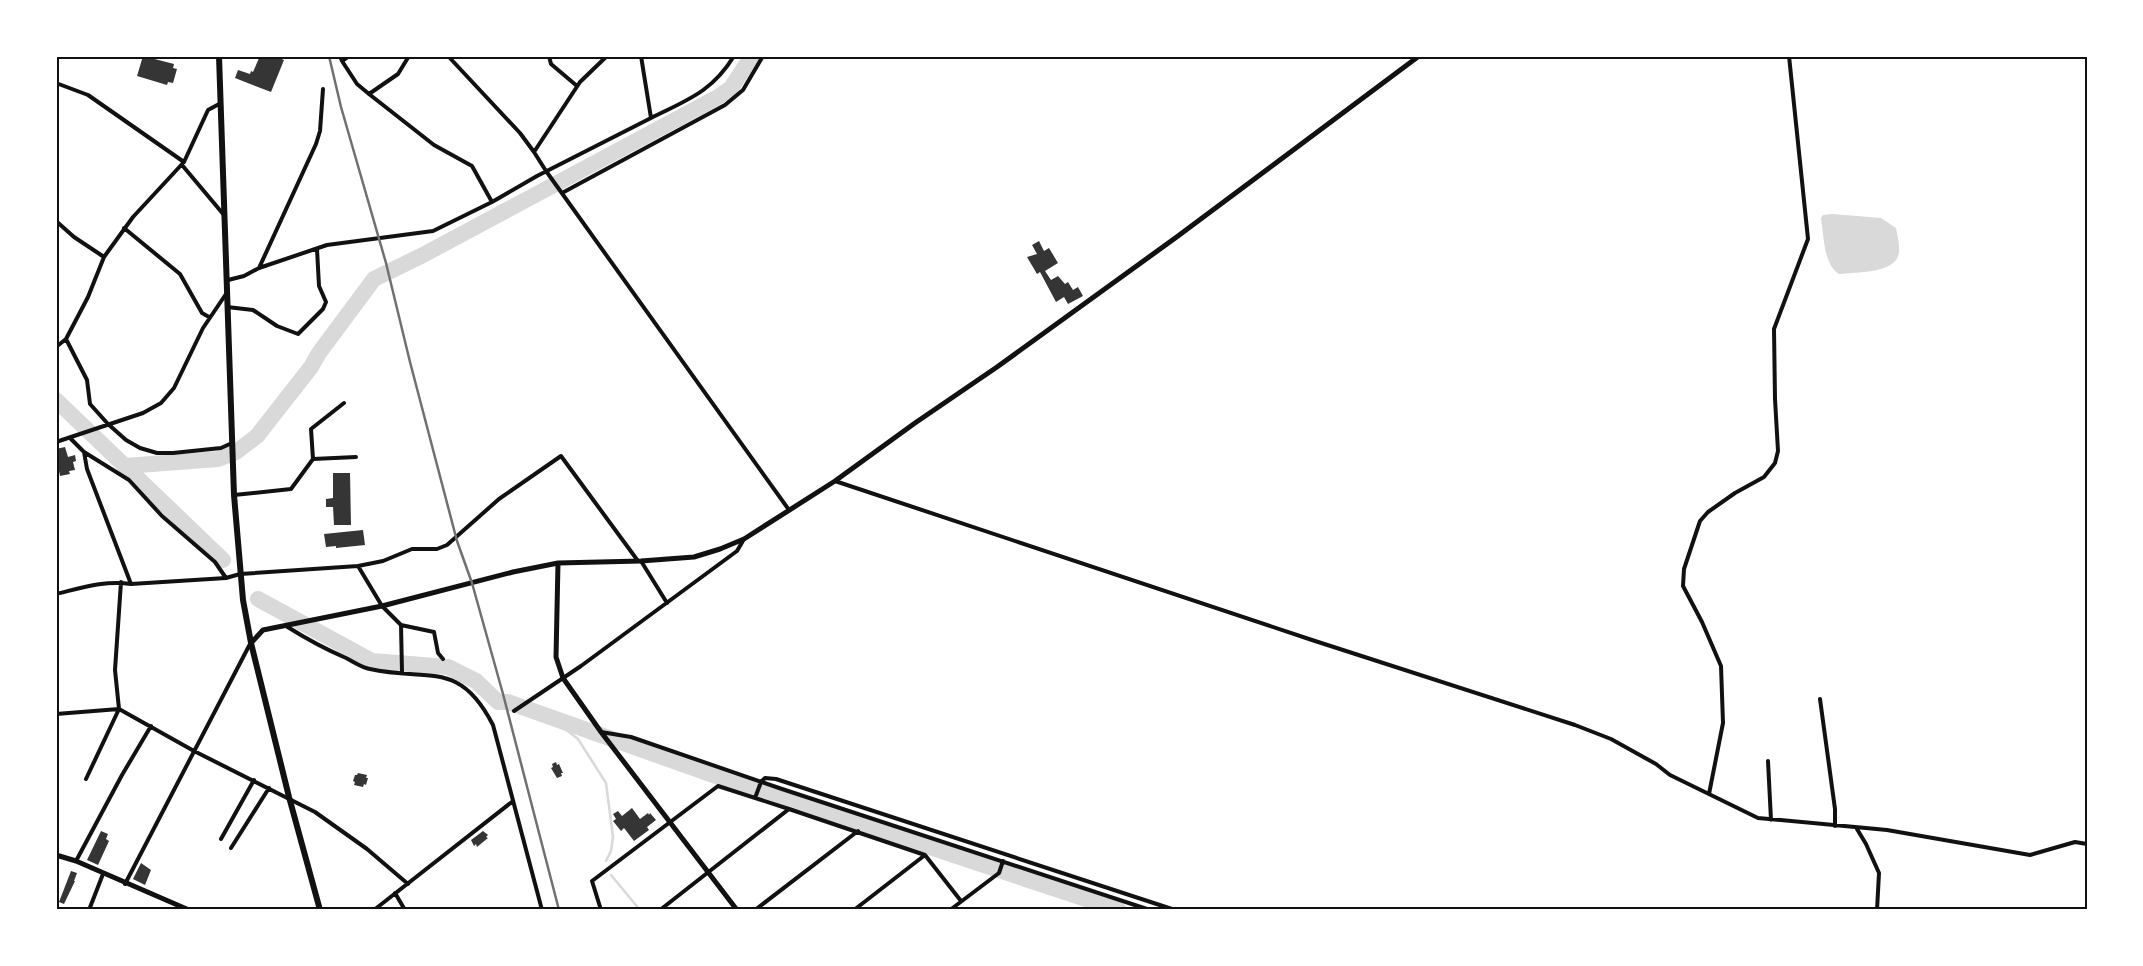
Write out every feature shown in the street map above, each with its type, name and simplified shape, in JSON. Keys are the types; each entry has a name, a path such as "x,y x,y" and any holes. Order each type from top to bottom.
{"highway":[{"path":"220,57 228,280 226,294 234,495 240,574 251,643 289,798 320,910"}],"street":[{"path":"350,56 341,59 357,84 434,145 472,166 492,202"},
{"path":"369,94 398,74 409,56"},
{"path":"448,56 480,89 534,152 546,172 789,510"},
{"path":"549,56 551,64 577,86"},
{"path":"534,152 577,86 607,56"},
{"path":"641,56 651,118"},
{"path":"228,280 244,276 259,268 316,249 358,240 433,230 492,202 546,172 688,100 711,85 722,75 734,56"},
{"path":"562,193 725,105 742,90 763,56"},
{"path":"125,884 251,643 263,630 306,623 382,606 513,572 558,563 639,561 694,557 744,539 835,481 1178,236 1419,56"},
{"path":"1709,794 1723,723 1721,666 1702,622 1683,586 1684,569 1700,522 1708,512 1735,493 1764,477 1775,463 1778,451 1774,399 1774,329 1808,239 1789,56"},
{"path":"56,83 88,95 183,164 226,217"},
{"path":"259,268 316,144 320,131 323,89"},
{"path":"56,347 66,340 88,297 104,257 124,228 183,164 208,110 221,103"},
{"path":"56,221 74,237 104,257"},
{"path":"124,228 180,274 202,313 209,317"},
{"path":"227,307 252,310 277,326 298,334 322,309 326,302 319,286 316,249"},
{"path":"56,442 143,413 161,403 174,388 209,317 226,294"},
{"path":"66,340 87,380 90,404 126,440 140,448 157,453 221,448 233,444"},
{"path":"234,495 292,489 313,459 311,429 344,402"},
{"path":"70,438 84,452 129,480 162,516 215,562 226,578"},
{"path":"84,452 87,469 131,584"},
{"path":"56,594 97,584 121,582 131,584 226,578 240,574 358,566 383,561 412,550 437,549 447,545 499,500 561,456 639,561 667,603"},
{"path":"313,459 356,457"},
{"path":"835,481 1322,644 1574,725 1611,739 1656,764 1670,775 1758,818 1857,829 1887,830 2030,855 2075,842 2087,844"},
{"path":"514,712 737,551 744,539"},
{"path":"558,563 556,657 563,678 601,732 737,910"},
{"path":"358,566 382,606 401,624 434,632 438,653 443,659"},
{"path":"86,779 119,708 115,670 121,582"},
{"path":"401,624 402,672"},
{"path":"286,626 317,644 369,669 438,676 462,684 474,694 493,725 542,910"},
{"path":"1820,699 1836,809 1835,826"},
{"path":"56,714 119,708 194,751 315,812 367,849 408,884"},
{"path":"76,861 122,775 151,726"},
{"path":"601,732 631,737 761,782 1150,910"},
{"path":"1768,761 1771,820"},
{"path":"755,798 761,782 765,778 776,779 1175,910"},
{"path":"221,839 254,780"},
{"path":"601,910 592,880 718,786 858,831 925,855 961,901"},
{"path":"231,848 269,788"},
{"path":"374,910 513,801"},
{"path":"660,910 790,809"},
{"path":"1857,829 1874,858 1879,873 1877,910"},
{"path":"755,910 858,831"},
{"path":"56,855 76,861 125,884 189,910"},
{"path":"854,910 925,855"},
{"path":"950,910 999,873 1003,862"},
{"path":"89,910 103,874"},
{"path":"395,893 406,910"}],"shaded area":[{"path":"1833,214 1881,218 1896,228 1899,243 1897,259 1884,268 1839,274 1827,256 1821,218 1823,215"}],"building":[{"path":"143,56 174,64 173,68 177,69 173,83 168,82 167,85 137,76"},
{"path":"256,56 274,56 284,60 271,92 235,78 238,70 250,74 251,71 253,72 259,58"},
{"path":"1039,241 1044,251 1049,248 1058,263 1045,271 1051,280 1058,276 1065,284 1068,282 1073,290 1078,287 1083,296 1068,304 1064,297 1056,302 1040,272 1037,274 1027,257 1037,254 1032,245"},
{"path":"65,447 68,457 75,455 76,461 73,462 75,470 69,471 70,474 60,476 59,471 56,471 56,449"},
{"path":"333,473 350,473 351,525 334,525 333,507 326,507 326,499 333,498"},
{"path":"363,530 365,545 336,548 336,546 326,547 324,534"},
{"path":"556,762 563,773 561,773 562,776 557,778 551,768 553,767 552,764"},
{"path":"358,773 367,775 366,785 364,784 363,787 354,785 355,775"},
{"path":"632,808 640,819 650,813 656,820 647,827 649,830 634,841 624,828 621,831 613,821 616,819 613,814 618,811 622,816"},
{"path":"101,831 108,834 106,839 109,841 98,865 87,860"},
{"path":"483,831 488,835 486,837 488,838 477,847 476,844 474,846 471,840"},
{"path":"141,863 151,870 145,885 133,879"},
{"path":"71,871 77,873 64,904 59,902"}],"waterway":[{"path":"125,466 218,459 236,452 257,436 311,367 319,353 374,279 423,255 718,97 731,88 752,56"},
{"path":"56,400 223,560"},
{"path":"258,599 372,661 448,667 476,681 498,702 508,702 713,775 1119,910"},
{"path":"550,717 578,739 606,783 613,837 611,851 606,861"},
{"path":"611,875 640,910"}],"railway":[{"path":"329,56 341,107 386,263 457,541 472,583 503,694 559,910"}]}
